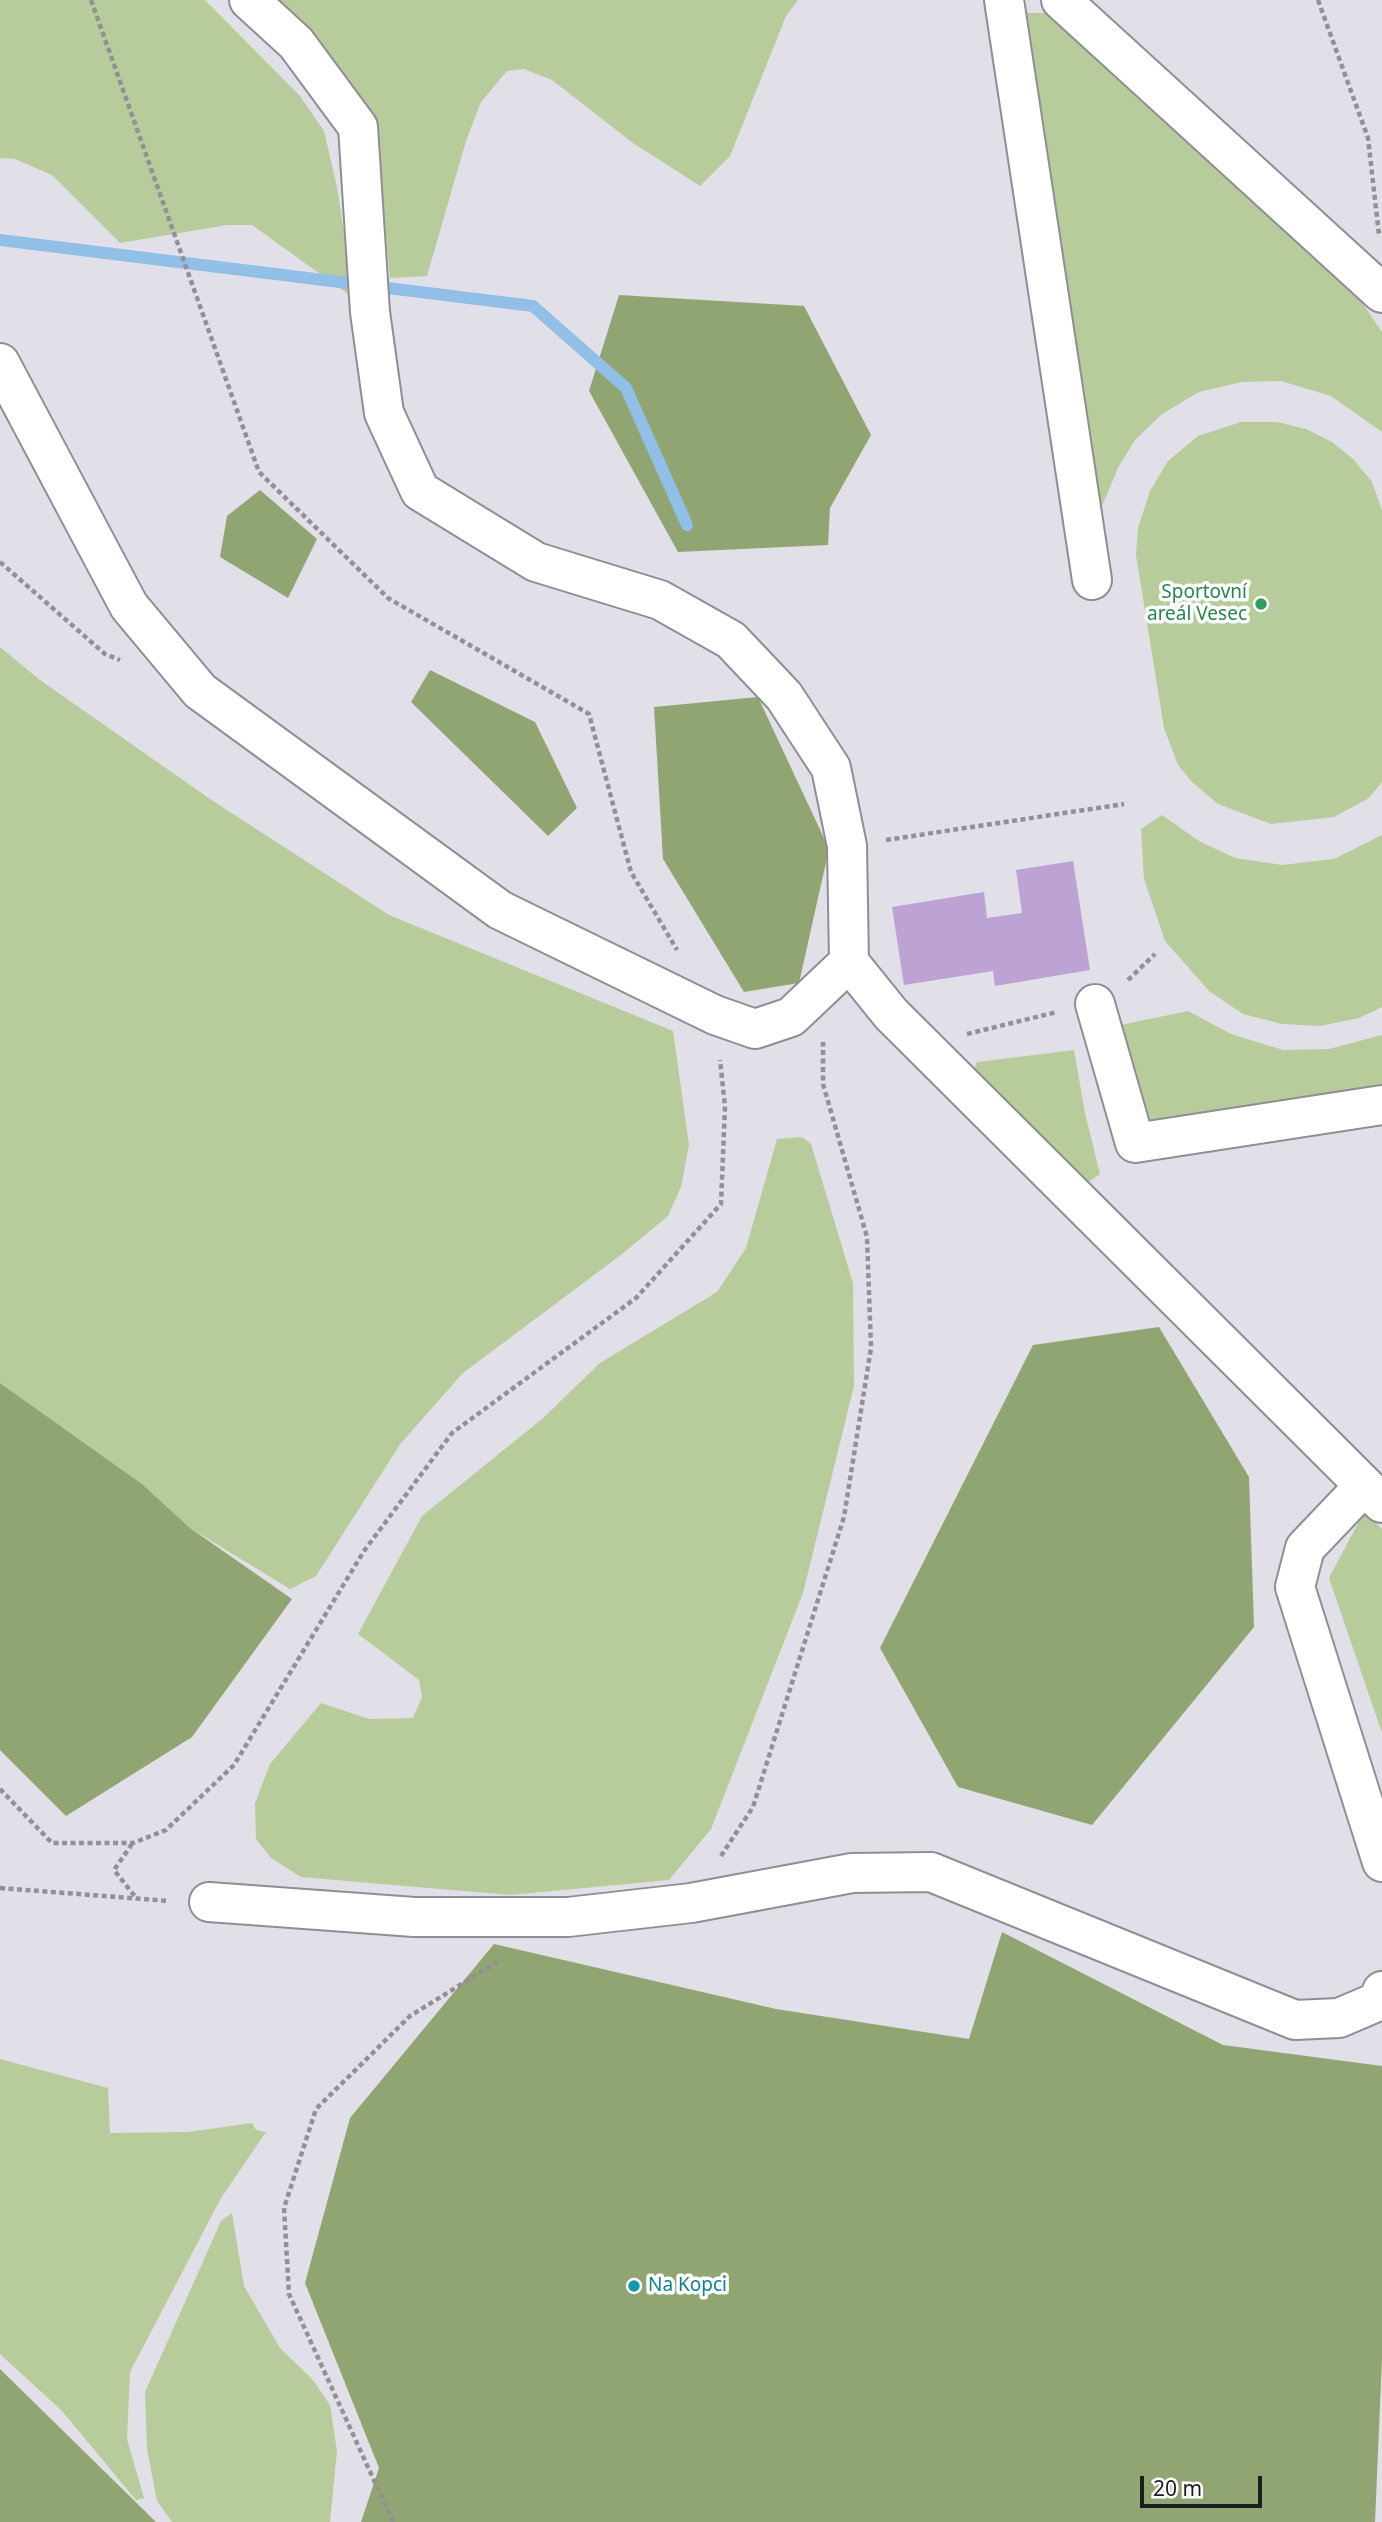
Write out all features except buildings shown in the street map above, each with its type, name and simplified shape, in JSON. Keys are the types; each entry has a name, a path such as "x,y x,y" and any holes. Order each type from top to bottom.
{"street":[{"path":"0,363 130,607 200,691 500,910 715,1015 755,1029 791,1017 836,974 847,846 831,768 784,696 730,640 660,600 536,562 420,491 384,413 370,312 358,127 296,43 249,0"},
{"path":"1004,0 1091,580"},
{"path":"1061,0 1382,293"},
{"path":"836,974 891,1014 1373,1494 1305,1548 1295,1587 1382,1862"},
{"path":"1095,1004 1135,1143 1382,1105"},
{"path":"209,1902 414,1917 568,1917 691,1903 852,1873 932,1872 1295,2020 1339,2018 1379,2001 1382,1991"}],"path":[{"path":"91,0 259,472 388,598 589,714 631,872 680,956"},
{"path":"1318,0 1368,138 1380,246"},
{"path":"0,562 104,654 128,663"},
{"path":"847,846 1124,804"},
{"path":"921,1044 1095,1004 1135,975 1155,954"},
{"path":"691,1903 753,1807 844,1517 871,1348 867,1237 823,1084 836,974"},
{"path":"0,1789 52,1843 132,1843 166,1830 234,1765 364,1551 452,1433 636,1298 721,1204 725,1106 715,1015"},
{"path":"132,1843 114,1870 137,1899"},
{"path":"0,1888 209,1902"},
{"path":"393,2522 289,2294 284,2208 316,2109 410,2016 512,1952"}],"green space":[{"path":"0,0 205,0 300,96 324,131 337,187 348,259 348,294 252,225 227,225 120,243 52,175 15,159 0,158"},
{"path":"275,0 798,0 786,16 730,156 700,186 633,143 552,80 524,69 507,71 481,102 466,141 427,276 390,278 377,150"},
{"path":"1021,13 1048,13 1353,289 1382,332 1382,432 1331,396 1281,381 1242,382 1199,392 1162,414 1135,440 1119,466 1101,508 1089,508"},
{"path":"619,295 804,306 871,435 830,508 828,545 678,552 589,391"},
{"path":"1241,422 1277,422 1306,429 1332,442 1353,459 1372,482 1382,510 1382,782 1369,798 1334,817 1271,824 1218,804 1192,782 1178,765 1164,728 1136,555 1138,528 1150,491 1168,461 1198,436"},
{"path":"260,490 317,539 288,598 220,557 227,516"},
{"path":"0,647 40,680 210,799 389,915 673,1031 689,1145 681,1187 668,1216 622,1254 463,1373 401,1443 316,1576 290,1589 190,1528 142,1484 0,1383"},
{"path":"430,670 535,722 577,808 548,836 411,702"},
{"path":"758,697 829,849 799,983 744,992 663,859 654,707"},
{"path":"1162,815 1199,841 1235,858 1282,865 1334,859 1382,835 1382,1007 1359,1018 1320,1026 1282,1024 1243,1014 1209,991 1165,941 1144,879 1141,829"},
{"path":"1188,1011 1231,1034 1283,1050 1329,1049 1382,1035 1382,1085 1142,1122 1116,1026"},
{"path":"1074,1050 1085,1113 1100,1174 1075,1191 972,1074 977,1062"},
{"path":"802,1137 811,1144 853,1283 854,1386 803,1593 711,1829 669,1880 510,1895 301,1877 271,1858 256,1839 255,1803 270,1764 321,1703 369,1719 413,1718 422,1697 419,1680 358,1634 422,1516 542,1419 600,1363 717,1292 746,1248 777,1139"},
{"path":"1159,1327 1249,1477 1254,1627 1092,1825 958,1787 880,1648 1033,1345"},
{"path":"0,1383 142,1484 190,1528 292,1599 192,1737 66,1816 0,1750"},
{"path":"1364,1512 1382,1529 1382,1733 1329,1578"},
{"path":"1002,1932 1223,2045 1382,2066 1382,2359 1375,2522 361,2522 379,2468 305,2283 350,2118 494,1944 776,2009 969,2039"},
{"path":"0,2059 108,2088 110,2133 188,2132 252,2123 256,2130 266,2132 221,2198 130,2372 127,2439 144,2498 136,2500 62,2411 0,2354"},
{"path":"232,2213 244,2286 280,2348 313,2380 330,2405 337,2451 330,2522 172,2522 157,2501 147,2449 145,2392 221,2221"},
{"path":"0,2369 156,2522 0,2522"}],"waterway":[{"path":"0,240 533,306 626,388 687,525"}],"place":[{"name":"Sportovní areál Vesec","path":"1261,604"},
{"name":"Na Kopci","path":"634,2286"}]}
